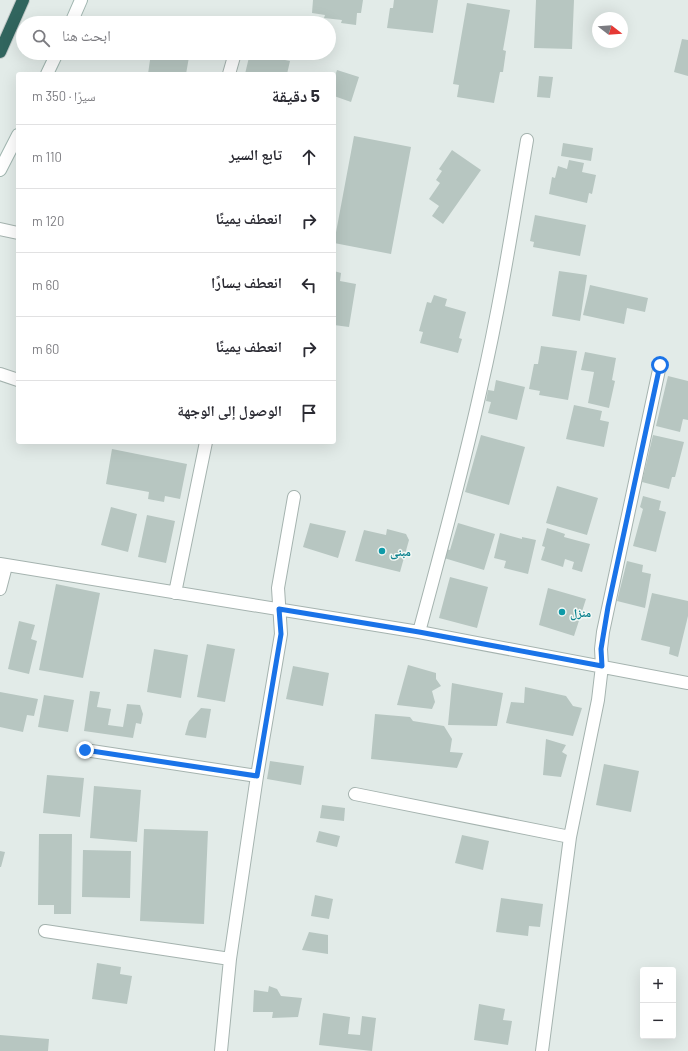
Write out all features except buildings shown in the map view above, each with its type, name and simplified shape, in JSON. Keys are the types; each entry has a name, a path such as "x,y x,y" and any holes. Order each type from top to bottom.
{"highway":[{"path":"0,52 23,0"}],"street":[{"path":"74,16 81,0"},
{"path":"48,72 54,60"},
{"path":"230,72 233,60"},
{"path":"0,170 16,139"},
{"path":"419,632 452,511 481,388 506,265 527,140"},
{"path":"0,229 16,233"},
{"path":"542,1051 570,837 598,700 602,666 601,649 608,607 660,365"},
{"path":"0,374 16,379"},
{"path":"175,593 206,444"},
{"path":"221,1051 230,959 257,776 281,634 278,588 294,497"},
{"path":"0,589 3,565 419,632 688,683"},
{"path":"85,750 257,776"},
{"path":"355,794 570,837"},
{"path":"45,931 230,959"}],"place":[{"name":"مبنى","path":"382,551"},
{"name":"منزل","path":"562,612"}],"route":[{"path":"85,750 257,776 281,634 279,609 419,632 602,666 601,649 603,632 660,365"}]}
